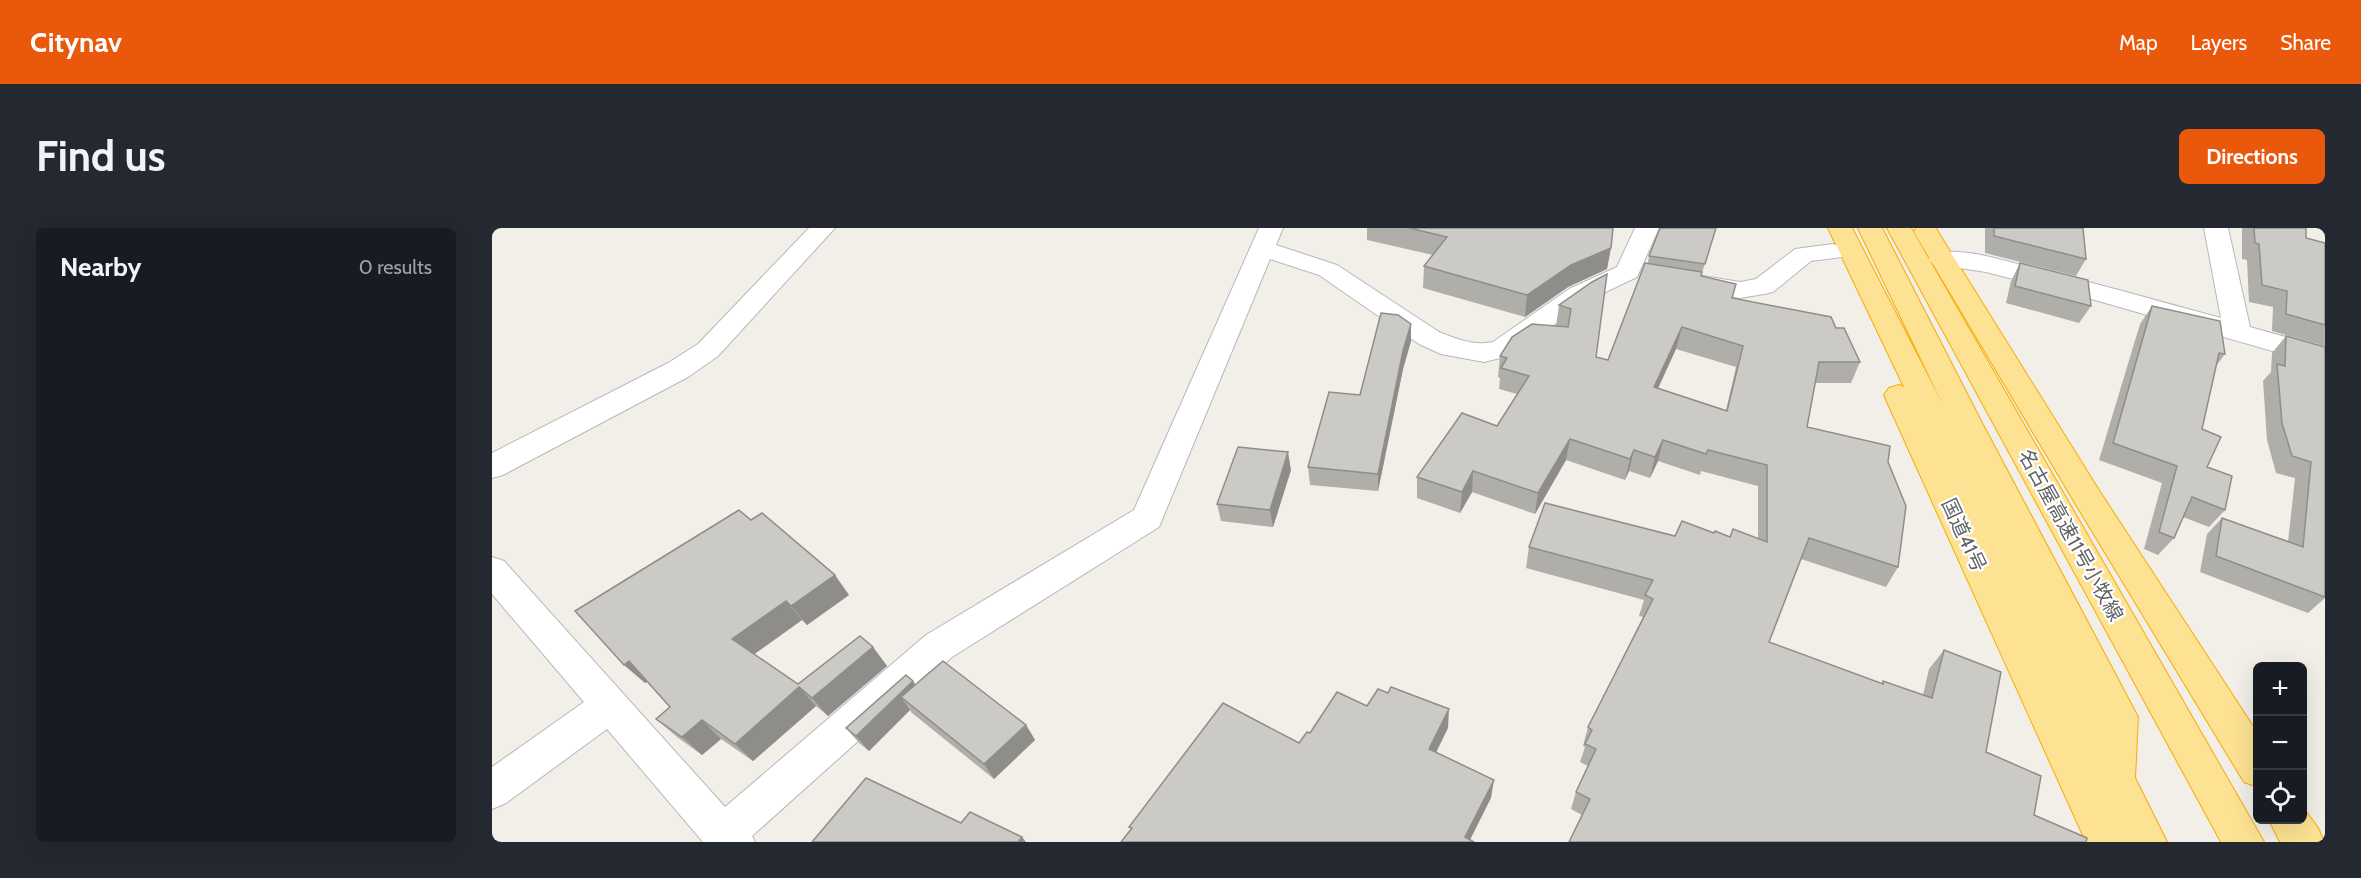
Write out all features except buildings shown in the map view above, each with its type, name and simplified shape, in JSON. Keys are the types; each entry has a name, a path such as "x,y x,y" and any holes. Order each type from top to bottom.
{"highway":[{"path":"1870,228 1967,423 2119,717 2115,779"},
{"name":"名古屋高速11号小牧線","path":"1899,228 2243,842"},
{"path":"1924,228 2089,500 2253,761"},
{"path":"1832,236 2146,842"},
{"name":"国道41号","path":"1832,236 2107,842"},
{"path":"2292,824 2303,842"}],"street":[{"path":"492,467 678,370 708,350 823,228"},
{"path":"1647,228 1650,275"},
{"path":"2216,228 2237,331"},
{"path":"492,570 729,838 939,646 1147,518 1266,238 1329,270 1428,338 1451,348 1484,353 1502,350 1578,295 1650,275 1740,290 1764,286 1804,254 1832,236"},
{"path":"1942,260 1986,264 2325,357"},
{"path":"492,790 610,705"}]}
